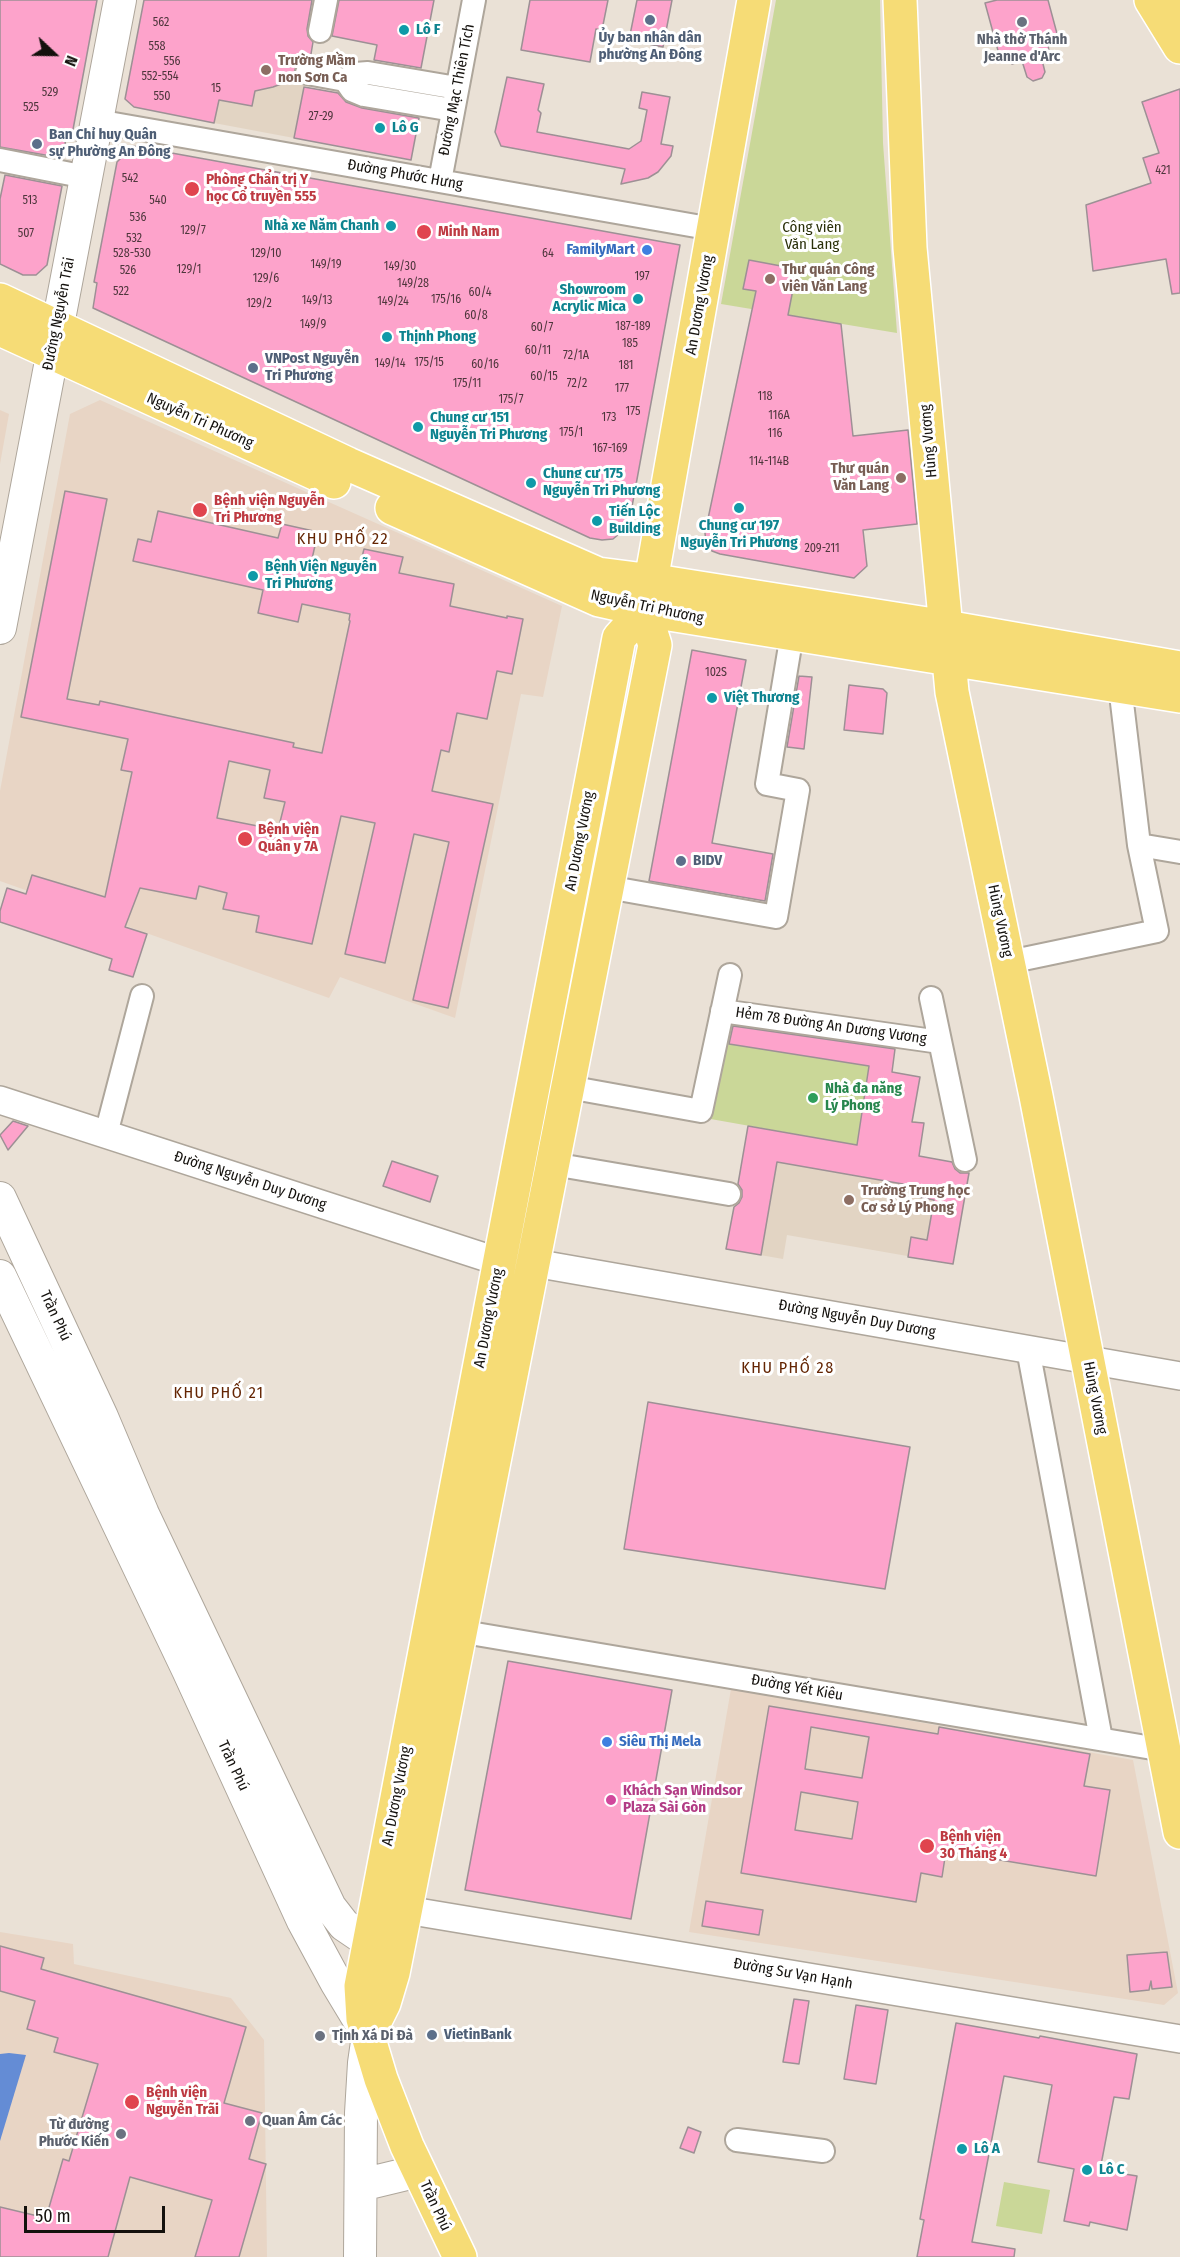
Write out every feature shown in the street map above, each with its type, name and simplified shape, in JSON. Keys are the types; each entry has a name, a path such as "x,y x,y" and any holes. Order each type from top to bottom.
{"main road":[{"name":"Đường Nguyễn Trãi","path":"0,628 120,0"},
{"name":"An Dương Vương","path":"445,1629 534,1263 655,645 647,595 754,0"},
{"name":"Hùng Vương","path":"900,0 910,248 952,692 1009,962 1180,1832"},
{"path":"1150,0 1180,47"},
{"path":"0,300 54,339"},
{"path":"0,329 54,339"},
{"name":"Nguyễn Tri Phương","path":"54,339 344,474 581,594 599,600 647,595 883,618 946,627 1122,672 1180,696"},
{"name":"An Dương Vương","path":"360,2257 361,2096 368,2036 363,2019 361,1994 384,1946 445,1629 500,1262 619,638 647,595"},
{"name":"Nguyễn Tri Phương","path":"647,595 792,634 948,660 1122,672 1180,668"},
{"path":"883,618 886,650"},
{"path":"520,1158 553,1164"},
{"name":"Trần Phú","path":"0,1198 102,1417 143,1514 167,1594 303,1921 368,2036 396,2121 460,2257"},
{"path":"500,1262 534,1263"},
{"name":"Trần Phú","path":"0,1276 330,1907 344,1925 384,1946"},
{"path":"361,2185 419,2171"}],"street":[{"path":"320,31 326,0"},
{"name":"Đường Mạc Thiên Tích","path":"440,181 474,0"},
{"path":"307,73 345,80 355,74 368,73 457,88"},
{"path":"345,80 352,90 364,95 453,110"},
{"name":"Đường Phước Hưng","path":"97,121 713,229"},
{"path":"0,160 86,177"},
{"path":"608,887 776,917 798,790 767,784 792,634"},
{"path":"1009,962 1156,931 1139,845 1122,672"},
{"path":"1139,845 1180,852"},
{"name":"Hẻm 78 Đường An Dương Vương","path":"568,1087 701,1111 730,975"},
{"path":"106,1134 142,996"},
{"name":"Hẻm 78 Đường An Dương Vương","path":"931,998 965,1160"},
{"name":"Hẻm 78 Đường An Dương Vương","path":"722,1011 940,1042"},
{"name":"Đường Nguyễn Duy Dương","path":"0,1100 500,1262"},
{"path":"553,1164 729,1194"},
{"name":"Đường Nguyễn Duy Dương","path":"534,1263 1180,1376"},
{"path":"1028,1349 1101,1739"},
{"name":"Đường Yết Kiêu","path":"445,1629 1164,1750"},
{"name":"Đường Sư Vạn Hạnh","path":"391,1907 1180,2039"},
{"path":"736,2140 823,2151"}],"shaded area":[{"name":"Trường Mầm non Sơn Ca","path":"268,0 322,0 294,138 214,123 233,31"},
{"path":"100,400 562,606 543,697 521,694 455,1018 340,977 329,998 0,881 0,791 70,414"},
{"path":"0,410 9,414 0,464"},
{"name":"Trường Trung học Cơ sở Lý Phong","path":"748,1126 971,1165 953,1264 787,1235 783,1259 726,1249"},
{"name":"Bệnh viện 30 Tháng 4","path":"731,1689 1133,1760 1178,1993 1164,2005 689,1932"},
{"name":"Bệnh viện Nguyễn Trãi","path":"0,1932 73,1944 74,1964 231,1998 264,2040 267,2257 0,2257"}],"green space":[{"name":"Công viên Văn Lang","path":"776,0 880,0 883,143 897,333 721,304"},
{"name":"Nhà đa năng Lý Phong","path":"727,1017 896,1042 892,1072 912,1121 924,1123 919,1156 705,1118"},
{"path":"1004,2182 1050,2190 1042,2234 996,2226"}],"water":[{"path":"0,2054 26,2055 0,2141"}],"building":[{"path":"0,0 97,0 72,135 67,134 62,158 0,147"},
{"path":"144,0 312,0 307,29 308,36 313,42 310,60 303,60 297,64 294,73 281,84 255,91 252,106 219,100 214,123 134,107 125,99"},
{"name":"Lô F","path":"339,0 434,0 421,68 374,60 377,45 332,36"},
{"path":"530,0 608,0 602,30 596,29 590,62 521,50"},
{"name":"Ủy ban nhân dân phường An Đông","path":"637,0 672,0 663,47 629,40"},
{"name":"Nhà thờ Thánh Jeanne d'Arc","path":"997,0 1048,0 1059,41 1048,44 1049,52 1041,56 1045,72 1042,78 1033,81 1027,77 1022,61 1012,64 1009,55 1000,58 985,3"},
{"path":"507,77 544,84 538,110 541,113 537,132 629,149 641,141 647,110 639,108 642,92 670,97 661,144 673,146 671,156 658,172 648,178 621,184 625,169 501,146 495,132"},
{"path":"304,87 338,93 346,102 362,108 419,118 411,160 294,138"},
{"path":"1180,89 1180,293 1172,294 1166,259 1093,271 1086,205 1151,183 1143,158 1159,153 1142,102"},
{"path":"133,146 680,245 631,512 625,529 613,539 590,538 93,308 97,283 94,282 117,162"},
{"path":"5,175 62,186 47,265 36,275 23,275 0,264 0,199"},
{"path":"749,260 797,269 788,315 841,324 853,436 908,430 917,524 863,530 867,566 854,578 720,554 712,551 706,543 705,533 756,291 743,289"},
{"path":"65,491 107,499 67,699 99,705 100,701 294,743 293,747 322,753 350,614 302,604 298,622 258,613 263,590 133,561 138,539 151,542 158,511 278,538 282,524 318,532 312,559 359,569 364,549 403,557 399,573 454,584 450,606 507,618 507,616 523,619 512,674 497,671 487,719 457,713 449,752 441,750 432,791 493,804 448,1008 413,1000 449,842 414,834 385,963 345,954 375,823 341,816 312,944 256,932 259,916 223,909 227,893 199,886 196,899 140,888 125,927 147,934 133,977 109,970 112,959 0,922 0,911 7,888 26,894 32,875 105,897 132,772 121,770 128,739 21,717","holes":["229,761 270,770 264,798 285,802 278,830 217,818"]},
{"path":"692,650 746,660 712,843 773,854 765,901 649,881"},
{"path":"799,676 812,677 804,749 787,747"},
{"path":"849,685 883,689 887,693 883,734 844,730"},
{"path":"733,1026 895,1049 892,1072 920,1077 912,1122 924,1123 919,1156 952,1162 960,1173 969,1173 953,1264 908,1257 911,1237 927,1240 934,1200 918,1197 920,1187 777,1162 761,1255 726,1249 734,1207 742,1197 742,1190 738,1184 748,1126 857,1145 869,1066 729,1044"},
{"path":"13,1121 28,1126 8,1150 0,1135"},
{"path":"392,1161 438,1176 430,1202 383,1186"},
{"path":"648,1402 910,1447 885,1589 624,1549"},
{"path":"508,1661 672,1690 631,1919 465,1890"},
{"path":"769,1706 938,1734 939,1727 1090,1754 1084,1786 1110,1790 1096,1876 946,1851 942,1877 921,1873 916,1902 741,1873","holes":["811,1727 869,1737 862,1778 805,1769","801,1792 858,1802 852,1839 795,1830"]},
{"path":"706,1901 763,1910 759,1935 702,1926"},
{"name":"Bệnh viện Nguyễn Trãi","path":"0,1946 44,1958 41,1969 246,2027 224,2103 262,2113 249,2159 266,2164 239,2257 195,2257 212,2200 130,2177 108,2257 0,2257 0,2207 46,2218 63,2159 69,2161 98,2064 54,2052 58,2038 27,2029 35,2001 0,1991"},
{"path":"1167,1952 1172,1987 1152,1989 1151,1981 1149,1990 1130,1992 1127,1955"},
{"path":"794,1999 809,2001 799,2064 783,2062"},
{"path":"856,2005 888,2010 876,2084 844,2079"},
{"path":"956,2023 1137,2054 1129,2099 1114,2097 1100,2170 1137,2176 1127,2230 1090,2222 1089,2226 1064,2221 1074,2169 1038,2162 1052,2085 1004,2076 972,2242 1015,2249 1014,2257 917,2257 924,2220 920,2219"},
{"path":"688,2127 701,2132 694,2153 680,2148"}],"place":[{"name":"Ủy ban nhân dân phường An Đông","path":"650,20"},
{"name":"Nhà thờ Thánh Jeanne d'Arc","path":"1022,22"},
{"name":"Lô F","path":"404,30"},
{"name":"Trường Mầm non Sơn Ca","path":"266,70"},
{"name":"Lô G","path":"380,128"},
{"name":"Ban Chỉ huy Quân sự Phường An Đông","path":"37,144"},
{"name":"Phòng Chẩn trị Y học Cổ truyền 555","path":"192,189"},
{"name":"Nhà xe Năm Chanh","path":"391,226"},
{"name":"Minh Nam","path":"424,232"},
{"name":"FamilyMart","path":"647,250"},
{"name":"Thư quán Công viên Văn Lang","path":"770,279"},
{"name":"Showroom Acrylic Mica","path":"638,299"},
{"name":"Thịnh Phong","path":"387,337"},
{"name":"VNPost Nguyễn Tri Phương","path":"253,368"},
{"name":"Chung cư 151 Nguyễn Tri Phương","path":"418,427"},
{"name":"Thư quán Văn Lang","path":"901,478"},
{"name":"Chung cư 175 Nguyễn Tri Phương","path":"531,483"},
{"name":"Chung cư 197 Nguyễn Tri Phương","path":"739,508"},
{"name":"Bệnh viện Nguyễn Tri Phương","path":"200,510"},
{"name":"Tiến Lộc Building","path":"597,521"},
{"name":"Bệnh Viện Nguyễn Tri Phương","path":"253,576"},
{"name":"Việt Thương","path":"712,698"},
{"name":"Bệnh viện Quân y 7A","path":"245,839"},
{"name":"BIDV","path":"681,861"},
{"name":"Nhà đa năng Lý Phong","path":"813,1098"},
{"name":"Trường Trung học Cơ sở Lý Phong","path":"849,1200"},
{"name":"Siêu Thị Mela","path":"607,1742"},
{"name":"Khách Sạn Windsor Plaza Sài Gòn","path":"611,1800"},
{"name":"Bệnh viện 30 Tháng 4","path":"927,1846"},
{"name":"VietinBank","path":"432,2035"},
{"name":"Tịnh Xá Di Đà","path":"320,2036"},
{"name":"Bệnh viện Nguyễn Trãi","path":"132,2102"},
{"name":"Quan Âm Các","path":"250,2121"},
{"name":"Từ đường Phước Kiến","path":"121,2134"},
{"name":"Lô A","path":"962,2149"},
{"name":"Lô C","path":"1087,2170"}],"district":[{"name":"KHU PHỐ 22","path":"343,540"},
{"name":"KHU PHỐ 28","path":"788,1369"},
{"name":"KHU PHỐ 21","path":"219,1394"}]}
